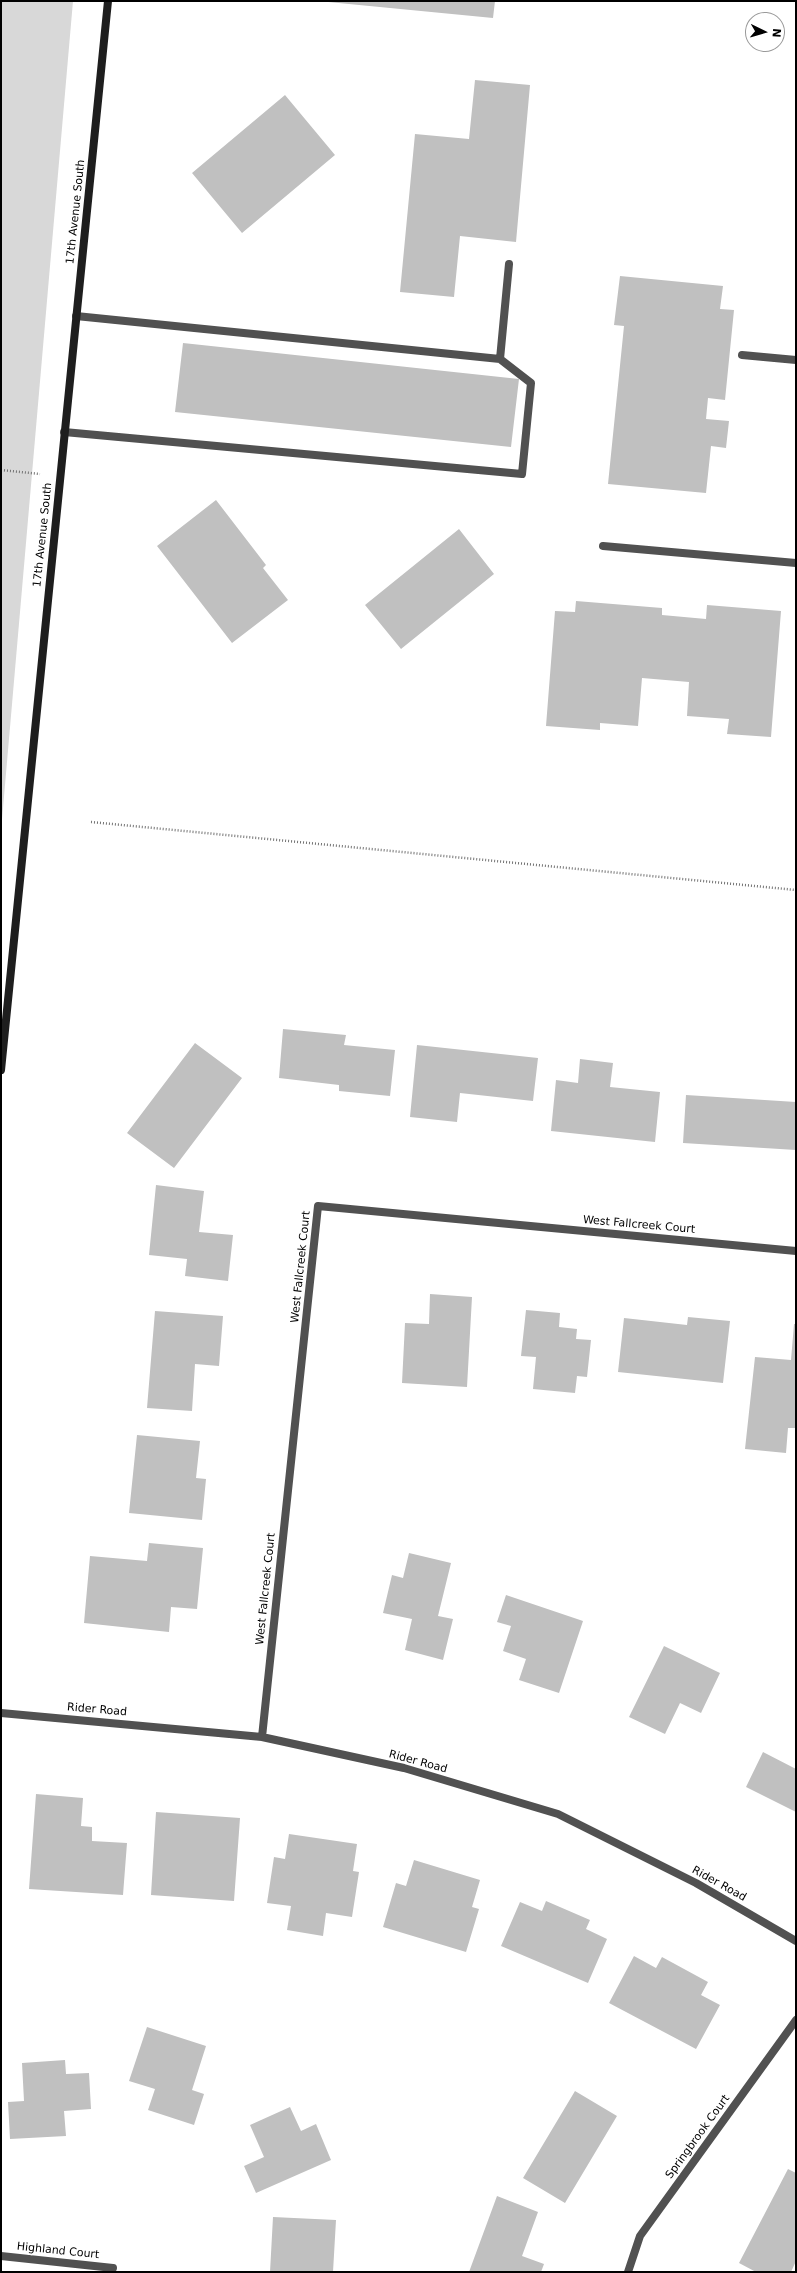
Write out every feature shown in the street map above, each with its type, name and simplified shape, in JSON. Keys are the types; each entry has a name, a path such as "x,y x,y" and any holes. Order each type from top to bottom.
{"street":[{"name":"17th Avenue South","path":"1,1070 108,1"},
{"path":"500,359 509,264"},
{"path":"64,432 522,474 530,383 500,359 76,316"},
{"path":"742,355 796,360"},
{"path":"603,546 796,563"},
{"name":"West Fallcreek Court","path":"262,1737 318,1206 796,1251"},
{"name":"Rider Road","path":"1,1713 262,1737 404,1768 558,1814 696,1882 796,1941"},
{"name":"Springbrook Court","path":"628,2272 640,2236 796,2020"},
{"name":"Highland Court","path":"1,2256 113,2268"}],"path":[{"path":"1,470 60,476"},
{"path":"91,822 796,890"}],"shaded area":[{"path":"1,1 73,1 1,831"}],"building":[{"path":"318,1 495,1 493,18"},
{"path":"475,80 530,85 516,242 460,236 454,297 400,292 415,134 469,139"},
{"path":"285,95 335,155 242,233 192,173"},
{"path":"620,276 723,286 720,309 734,310 725,400 708,398 706,419 729,421 726,448 711,446 706,493 608,484 624,326 614,325"},
{"path":"183,343 519,379 511,447 175,412"},
{"path":"216,500 266,565 263,568 288,600 232,643 157,546"},
{"path":"459,529 494,574 401,649 365,605"},
{"path":"576,601 662,608 662,615 706,619 707,605 781,611 771,737 727,734 729,719 687,716 689,682 642,678 638,726 600,723 600,730 546,726 555,611 575,612"},
{"path":"283,1029 346,1035 344,1045 395,1050 390,1096 339,1091 339,1085 279,1078"},
{"path":"195,1043 242,1078 174,1168 127,1133"},
{"path":"417,1045 538,1058 533,1101 460,1093 457,1122 410,1117"},
{"path":"580,1059 613,1063 610,1087 660,1092 655,1142 551,1131 556,1080 578,1083"},
{"path":"686,1095 796,1102 796,1150 683,1143"},
{"path":"156,1185 204,1191 199,1232 233,1235 228,1281 185,1276 187,1259 149,1255"},
{"path":"430,1294 472,1297 467,1387 402,1383 405,1323 429,1324"},
{"path":"526,1310 560,1313 559,1327 577,1329 576,1339 591,1340 587,1377 577,1376 575,1393 533,1389 536,1357 521,1356"},
{"path":"155,1311 223,1316 219,1366 195,1364 192,1411 147,1408"},
{"path":"688,1317 730,1321 723,1383 618,1372 624,1318 687,1325"},
{"path":"794,1324 796,1324 796,1428 788,1428 786,1453 745,1449 755,1357 791,1360"},
{"path":"137,1435 200,1441 196,1478 206,1479 202,1520 129,1513"},
{"path":"149,1543 203,1548 197,1609 171,1607 169,1632 84,1623 90,1556 147,1561"},
{"path":"409,1553 451,1563 438,1616 453,1619 443,1660 405,1650 412,1619 383,1613 392,1575 403,1578"},
{"path":"506,1595 583,1621 559,1693 519,1680 526,1659 503,1651 511,1626 497,1622"},
{"path":"664,1646 720,1673 701,1713 680,1703 665,1734 629,1717"},
{"path":"763,1752 796,1769 796,1812 746,1787"},
{"path":"36,1794 83,1798 81,1826 92,1827 92,1841 127,1843 123,1895 29,1889"},
{"path":"156,1812 240,1818 234,1901 151,1895"},
{"path":"289,1834 357,1844 353,1871 359,1872 352,1917 326,1913 323,1936 287,1930 291,1906 267,1903 274,1857 285,1859"},
{"path":"414,1860 480,1880 472,1907 479,1909 466,1952 383,1927 396,1883 406,1886"},
{"path":"546,1901 590,1920 586,1929 607,1939 588,1983 501,1946 520,1902 542,1911"},
{"path":"634,1956 656,1968 662,1957 708,1982 701,1995 720,2005 696,2049 609,2003"},
{"path":"147,2027 206,2046 192,2090 204,2094 194,2125 148,2110 155,2089 129,2081"},
{"path":"65,2060 66,2074 89,2073 91,2109 64,2111 66,2136 10,2139 8,2102 24,2101 22,2063"},
{"path":"575,2091 617,2116 565,2203 523,2178"},
{"path":"290,2107 301,2131 316,2124 331,2160 256,2193 244,2166 264,2157 250,2125"},
{"path":"788,2169 796,2173 796,2261 791,2272 756,2272 739,2263"},
{"path":"497,2196 538,2212 522,2256 544,2264 541,2272 469,2272"},
{"path":"273,2217 336,2220 333,2272 270,2272"}]}
